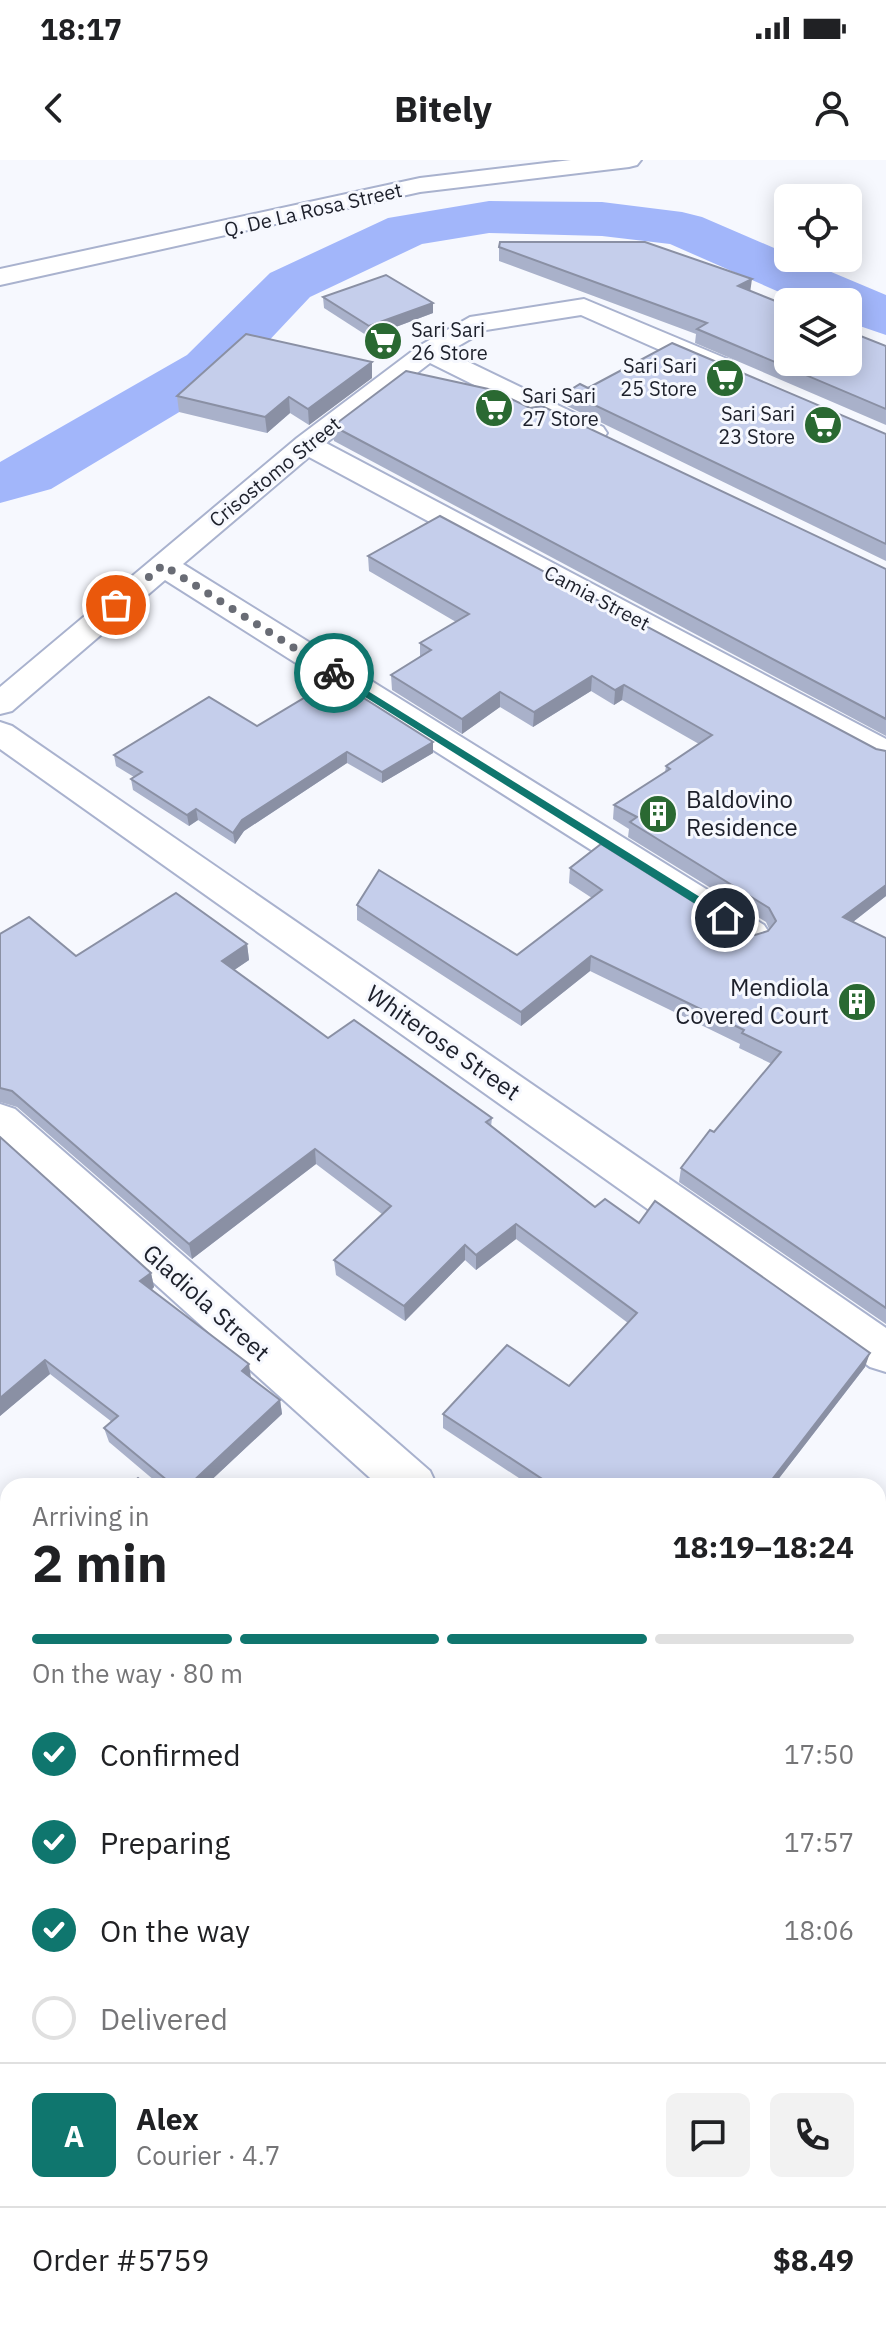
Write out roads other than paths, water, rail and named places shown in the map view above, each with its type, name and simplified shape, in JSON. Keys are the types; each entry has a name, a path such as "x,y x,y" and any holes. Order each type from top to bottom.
{"street":[{"name":"Q. De La Rosa Street","path":"0,277 420,185 629,160"},
{"name":"Crisostomo Street","path":"7,688 163,565 307,444 428,352 479,323 584,307 742,376"},
{"path":"428,352 613,442"},
{"name":"Camia Street","path":"307,444 886,753"},
{"path":"163,565 751,934"},
{"name":"Whiterose Street","path":"0,733 886,1353"},
{"name":"Gladiola Street","path":"0,1120 404,1478"}],"waterway":[{"path":"0,483 28,475 209,368 290,285 408,230 489,217 602,219 682,229 886,317"}],"place":[{"name":"Sari Sari 26 Store","path":"383,341"},
{"name":"Sari Sari 25 Store","path":"725,378"},
{"name":"Sari Sari 27 Store","path":"494,408"},
{"name":"Sari Sari 23 Store","path":"823,425"},
{"name":"Baldovino Residence","path":"658,814"},
{"name":"Mendiola Covered Court","path":"857,1002"}]}
